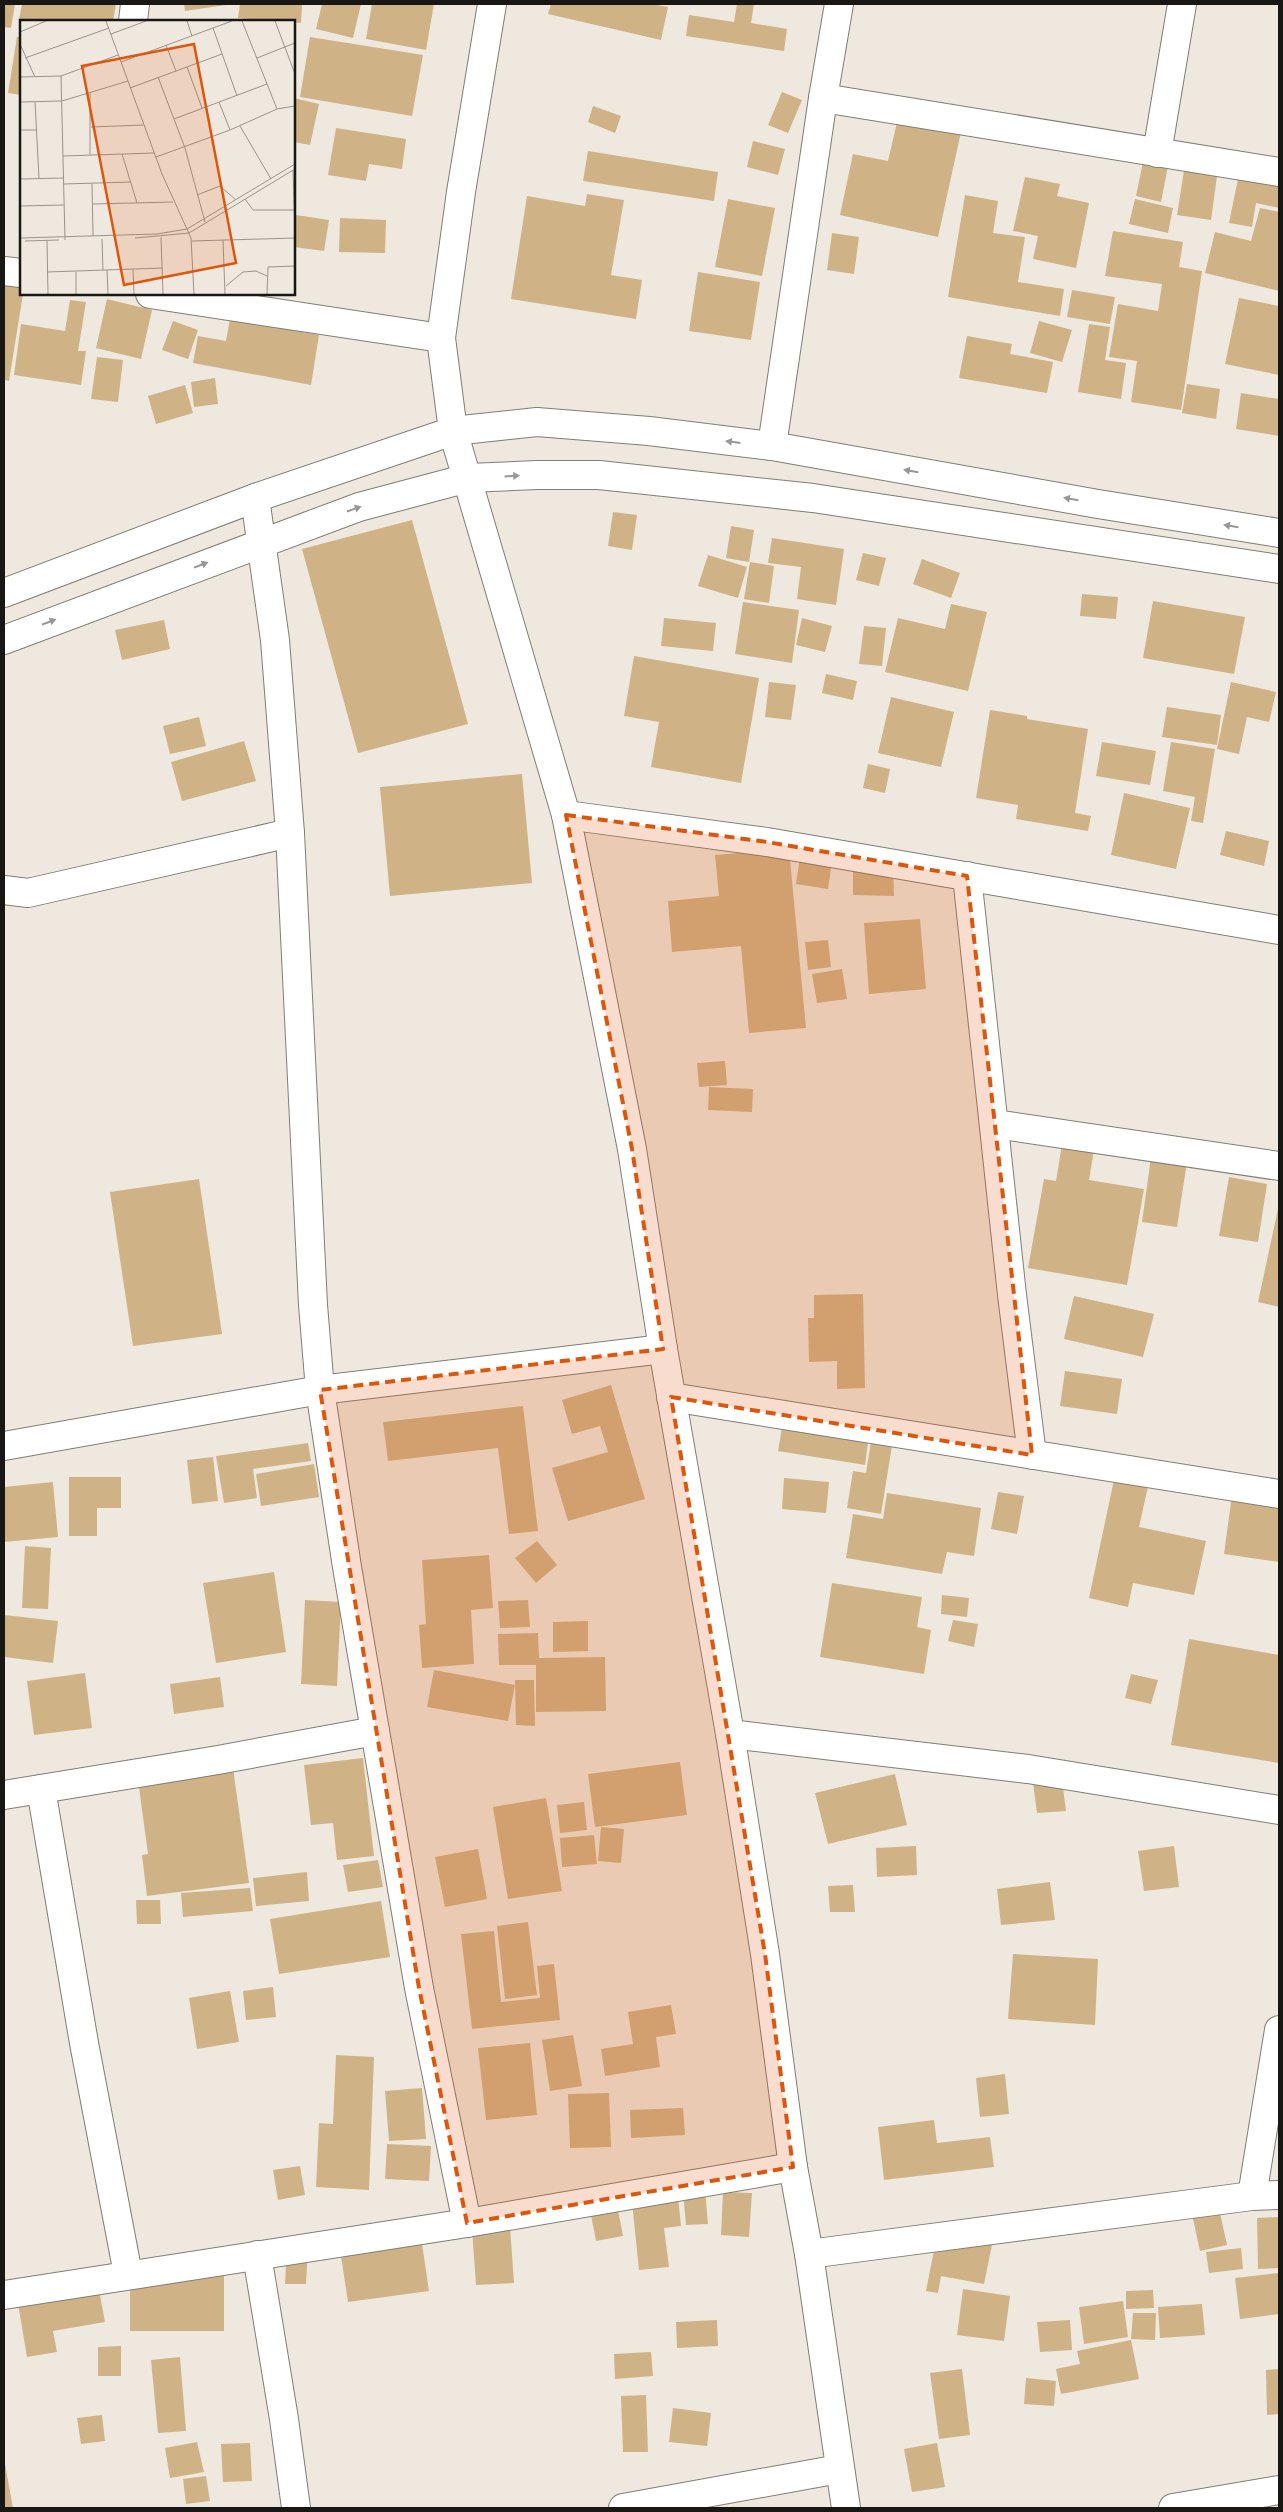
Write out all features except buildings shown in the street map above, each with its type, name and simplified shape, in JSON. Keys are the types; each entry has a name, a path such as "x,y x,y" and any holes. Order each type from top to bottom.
{"street":[{"path":"133,20 135,4"},
{"path":"492,4 461,192 441,338 453,431 566,815 632,1149 663,1349 766,1954 793,2167 810,2254 846,2508"},
{"path":"772,446 823,98 840,4"},
{"path":"1157,153 1182,4"},
{"path":"823,98 1279,172"},
{"path":"4,270 20,273"},
{"path":"157,295 441,338"},
{"path":"4,593 255,498 453,431 537,422 649,431 772,446 1089,502 1279,533"},
{"path":"4,640 359,507 468,478 599,475 803,496 1279,569"},
{"path":"255,498 275,640 290,834 312,1305 320,1390 419,1988 466,2223"},
{"path":"566,815 767,842 1279,930"},
{"path":"4,890 28,893 290,834"},
{"path":"967,876 1012,1296 1032,1455"},
{"path":"995,1124 1279,1166"},
{"path":"4,1446 320,1390 663,1349"},
{"path":"671,1397 1279,1494"},
{"path":"4,1795 218,1760 375,1731"},
{"path":"730,1734 1028,1769 1279,1810"},
{"path":"41,1789 82,2033 128,2274"},
{"path":"1252,2196 1279,2030"},
{"path":"4,2295 128,2274 466,2223 793,2167"},
{"path":"810,2254 1252,2196 1279,2195"},
{"path":"257,2255 284,2419 296,2508"},
{"path":"623,2508 839,2469"},
{"path":"1173,2508 1279,2490"}],"highlighted area":[{"path":"566,815 767,842 967,876 1032,1455 671,1397 765,1954 793,2167 467,2223 419,1988 320,1390 663,1349 632,1149"}]}
